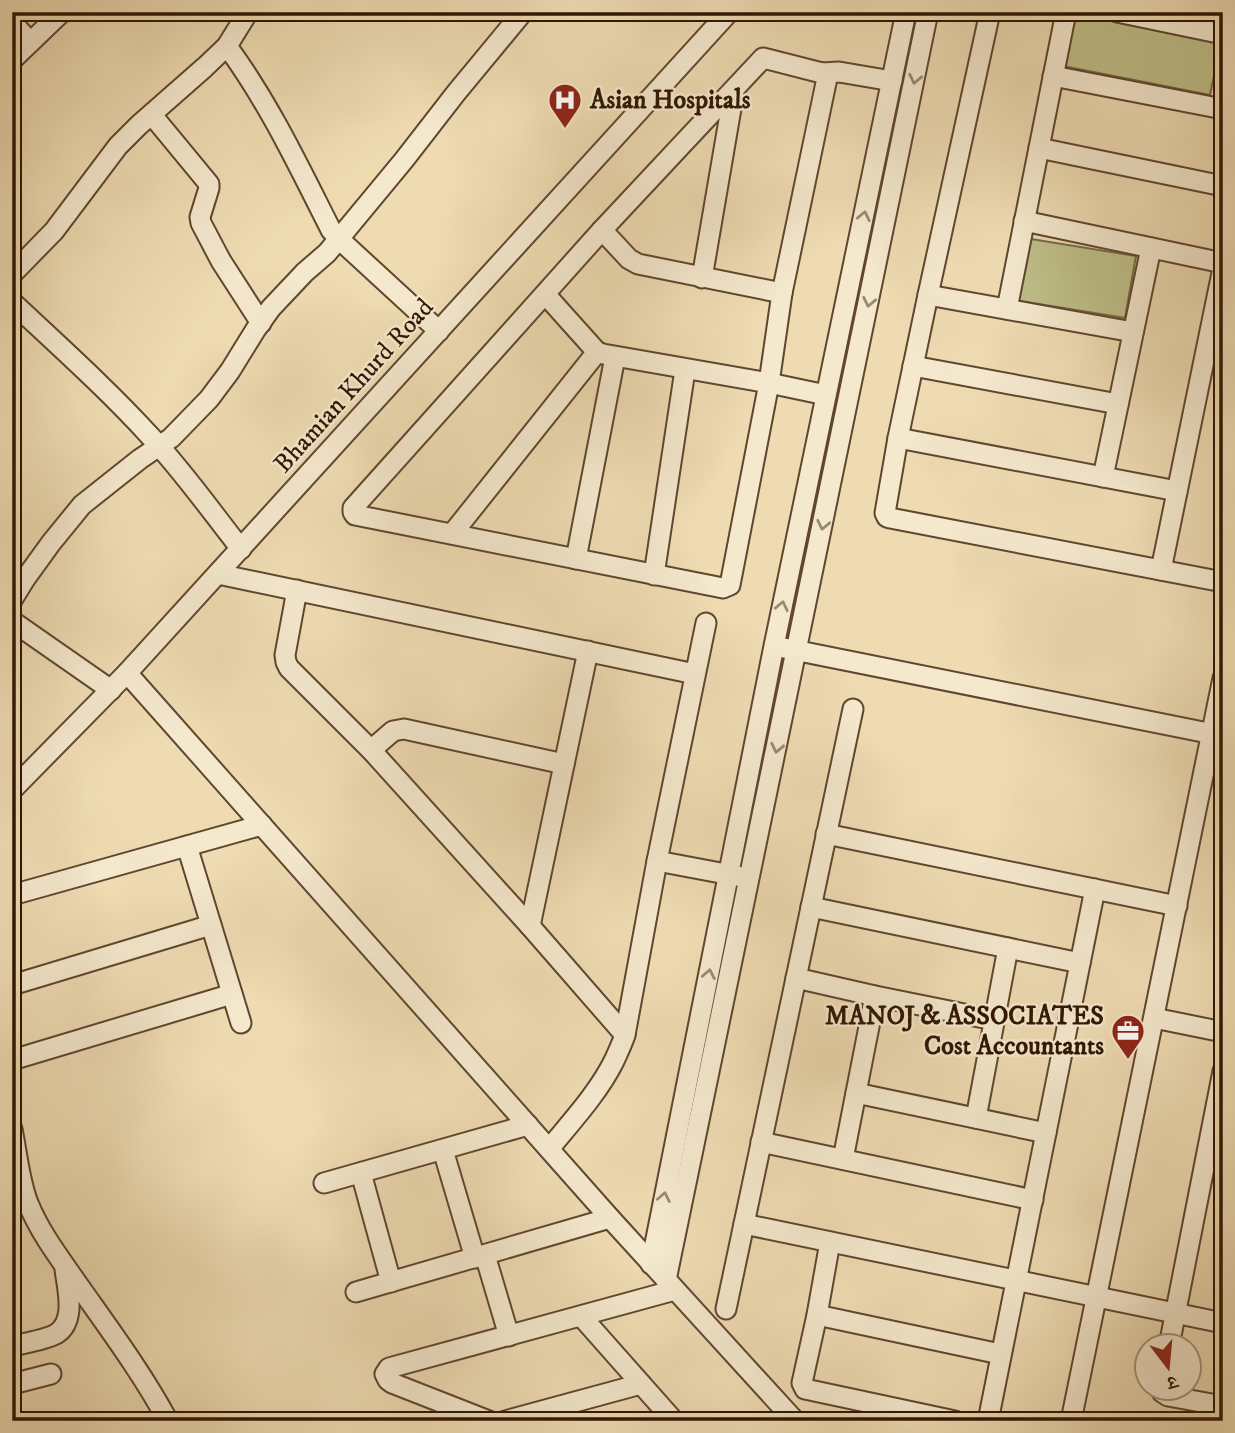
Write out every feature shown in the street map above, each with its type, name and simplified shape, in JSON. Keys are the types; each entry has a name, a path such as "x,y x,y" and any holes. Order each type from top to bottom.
{"street":[{"path":"12,60 62,12"},
{"path":"12,600 51,542 82,505 140,458 171,438 209,399 284,294 339,239 523,12"},
{"name":"Bhamian Khurd Road","path":"12,790 127,673 729,12"},
{"path":"651,1264 774,646 906,12"},
{"path":"670,1285 750,879 928,12"},
{"path":"990,12 898,438 885,509 887,517 1223,582"},
{"path":"1007,309 1066,12"},
{"path":"1116,12 1223,34"},
{"path":"12,274 54,231 118,146 227,46 240,17"},
{"path":"12,22 30,42"},
{"path":"227,46 271,113 331,230 439,331"},
{"path":"822,73 827,78 782,293 769,383 730,585 723,588 355,515 353,508 602,230 764,58 822,73 839,72 892,81"},
{"path":"1053,76 1222,103"},
{"path":"702,278 734,91"},
{"path":"152,116 209,184 200,217 201,223 221,261 261,323"},
{"path":"1039,148 1223,186"},
{"path":"1024,221 1223,266 1161,570"},
{"path":"602,230 632,262 782,293"},
{"path":"1102,477 1151,248"},
{"path":"545,294 606,354 826,395"},
{"path":"928,295 1133,332"},
{"path":"12,302 108,392 160,447 241,549"},
{"path":"452,534 606,354"},
{"path":"576,559 606,354"},
{"path":"913,366 1118,404"},
{"path":"654,575 685,370"},
{"path":"898,438 1177,491"},
{"path":"218,574 695,674"},
{"path":"297,590 285,655 289,668 371,750 625,1035"},
{"path":"12,621 111,690"},
{"path":"549,1149 597,1087 614,1061 625,1035 657,861 706,623"},
{"path":"774,646 1217,734"},
{"path":"530,926 588,651"},
{"path":"127,673 651,1264 795,1421"},
{"path":"1072,1421 1177,906 1217,734 1223,678"},
{"path":"726,1308 853,709"},
{"path":"371,750 393,730 404,729 564,764"},
{"path":"12,895 262,825"},
{"path":"826,834 1177,906"},
{"path":"187,846 241,1023"},
{"path":"657,861 750,879"},
{"path":"988,1421 1095,889"},
{"path":"811,907 1080,963"},
{"path":"12,985 211,925"},
{"path":"976,1118 1008,948"},
{"path":"796,978 995,1020"},
{"path":"12,1059 232,995"},
{"path":"843,1159 876,996"},
{"path":"1154,1018 1223,1032"},
{"path":"1172,1332 1219,1108 1223,1071"},
{"path":"856,1093 1046,1133"},
{"path":"324,1183 528,1125"},
{"path":"12,1129 27,1202 43,1232 128,1353 168,1421"},
{"path":"761,1142 1033,1200"},
{"path":"443,1150 509,1336"},
{"path":"361,1173 391,1282"},
{"path":"356,1292 610,1218"},
{"path":"744,1224 1223,1324"},
{"path":"830,1242 802,1383 805,1389 955,1421"},
{"path":"12,1346 52,1335 62,1329 69,1310 64,1265"},
{"path":"489,1421 392,1383 385,1374 389,1368 581,1316 670,1285"},
{"path":"817,1315 1000,1354"},
{"path":"581,1316 674,1421"},
{"path":"12,1384 51,1374"},
{"path":"505,1421 641,1384"},
{"path":"437,1401 443,1421"},
{"path":"1201,1402 1223,1406"}],"green space":[{"path":"1074,13 1221,42 1210,95 1063,66"},
{"path":"1025,238 1136,256 1125,318 1015,300"}],"place":[{"name":"Asian Hospitals","path":"565,130"},
{"name":"MANOJ & ASSOCIATES Cost Accountants","path":"1128,1061"}]}
